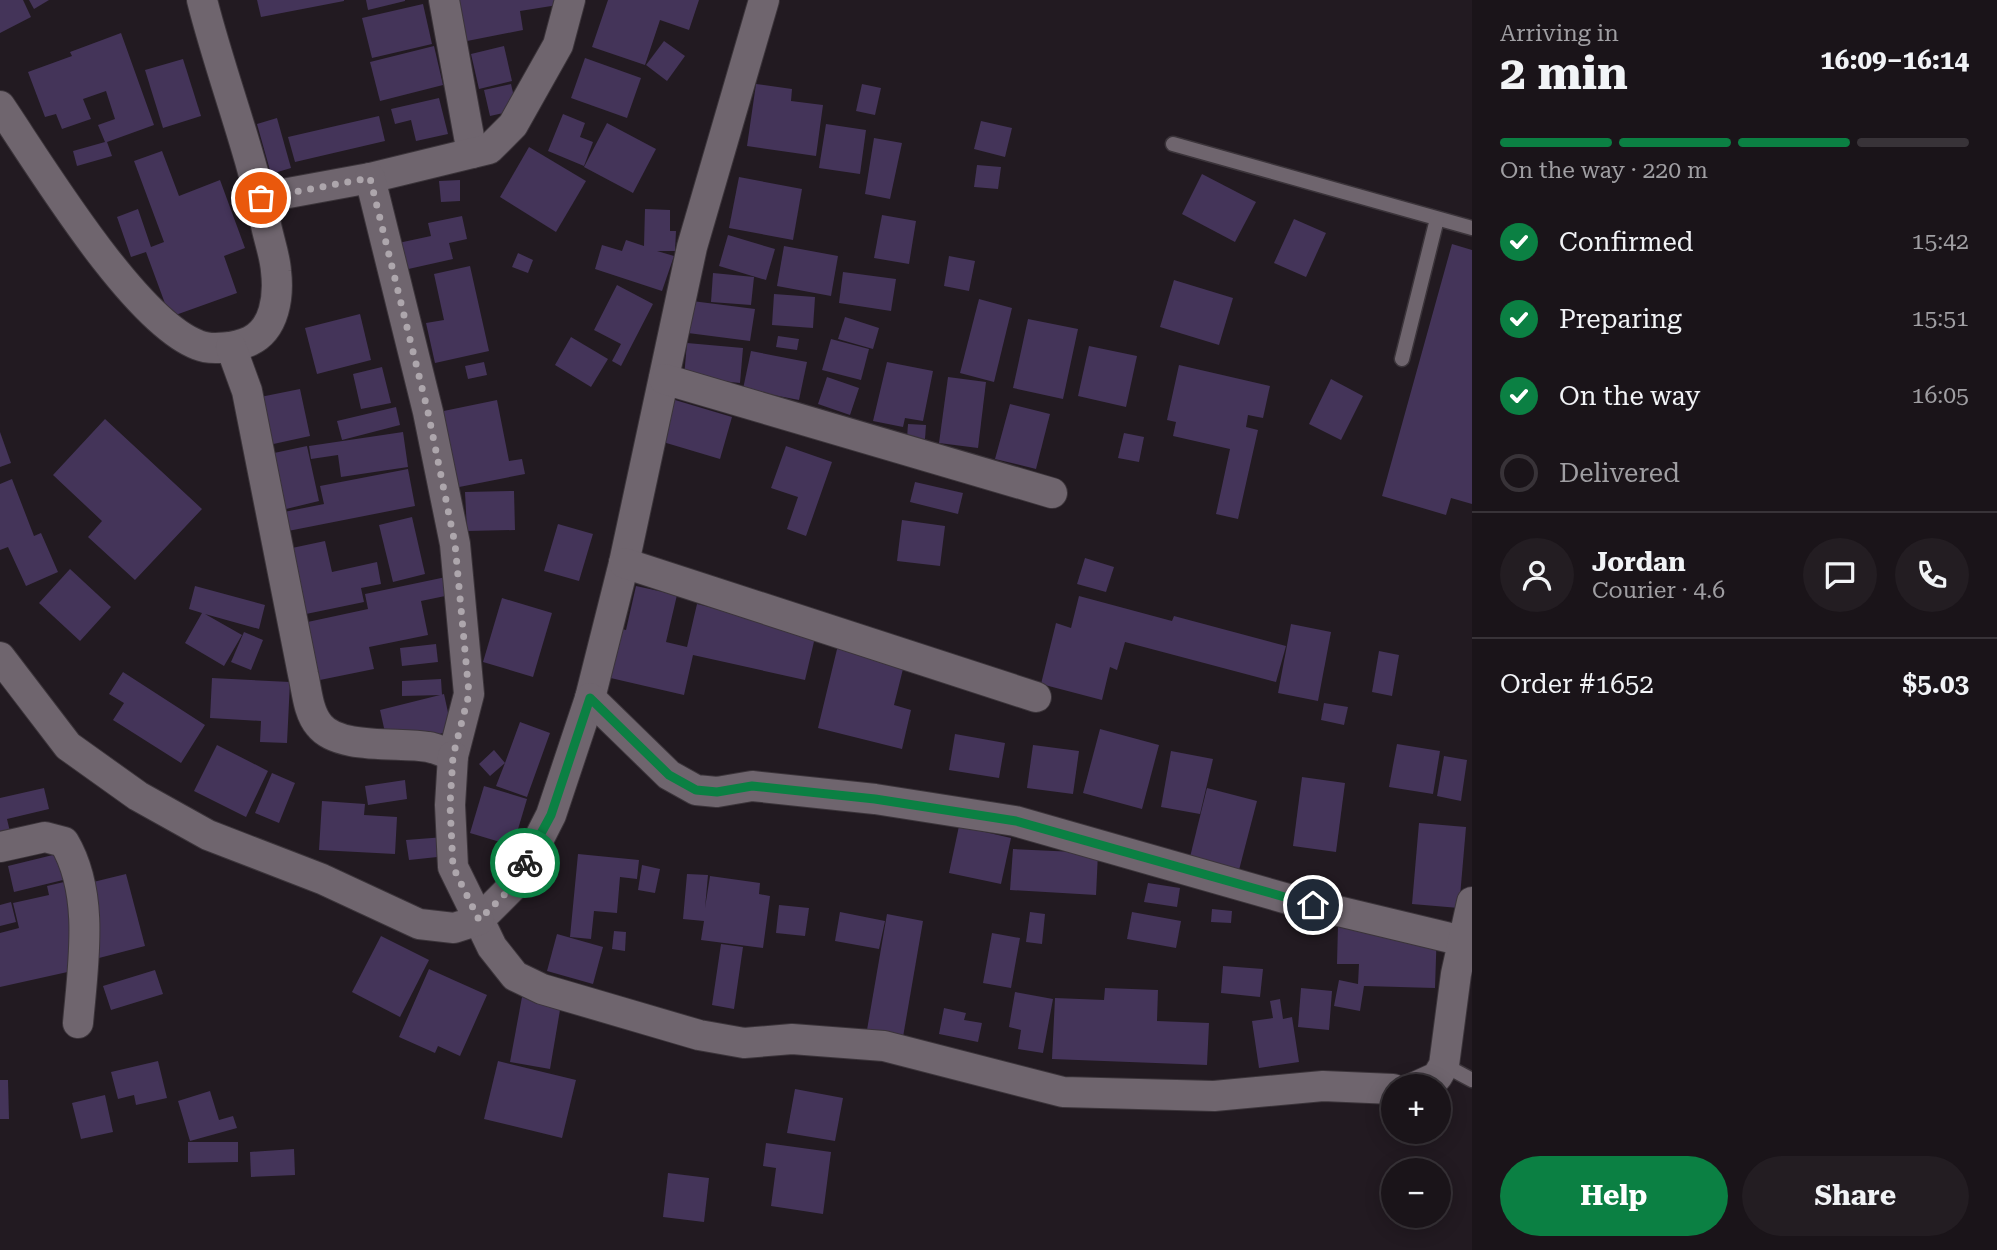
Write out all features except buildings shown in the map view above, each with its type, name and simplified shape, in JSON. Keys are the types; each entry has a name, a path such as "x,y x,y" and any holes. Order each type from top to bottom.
{"street":[{"path":"0,106 63,200 131,289 158,319 200,346 231,347 251,341 264,331 275,307 276,271 261,198 202,0"},
{"path":"444,0 472,153"},
{"path":"261,198 370,178 489,149 513,125 558,46 570,0"},
{"path":"0,657 68,746 138,796 208,835 322,879 411,922 438,928 454,928 479,920 517,882 551,815 590,698 624,563 692,247 764,0"},
{"path":"370,178 428,412 455,544 469,694 453,756 450,805 453,867 492,947 515,976 542,989 710,1037 744,1043 792,1039 884,1046 1063,1092 1214,1096 1323,1086 1381,1088"},
{"path":"231,347 247,391 306,687 312,712 319,726 332,736 351,741 431,747 453,756"},
{"path":"664,379 1052,493"},
{"path":"624,563 1036,697"},
{"path":"590,698 669,775 696,790 717,792 752,786 875,799 1016,821 1288,899 1463,940"},
{"path":"0,847 45,837 64,842 75,859 85,928 78,1023"},
{"path":"1439,1074 1444,1065 1463,940 1472,902"}],"lane":[{"path":"1173,144 1472,228"},
{"path":"1402,359 1437,219"},
{"path":"1444,1065 1472,1080"}],"way so far":[{"path":"261,198 370,178 428,412 455,544 463,604 469,694 453,756 450,805 453,867 479,920 517,882 525,863"}],"route":[{"path":"525,863 551,815 590,698 669,775 696,790 717,792 752,786 875,799 1016,821 1313,905"}]}
